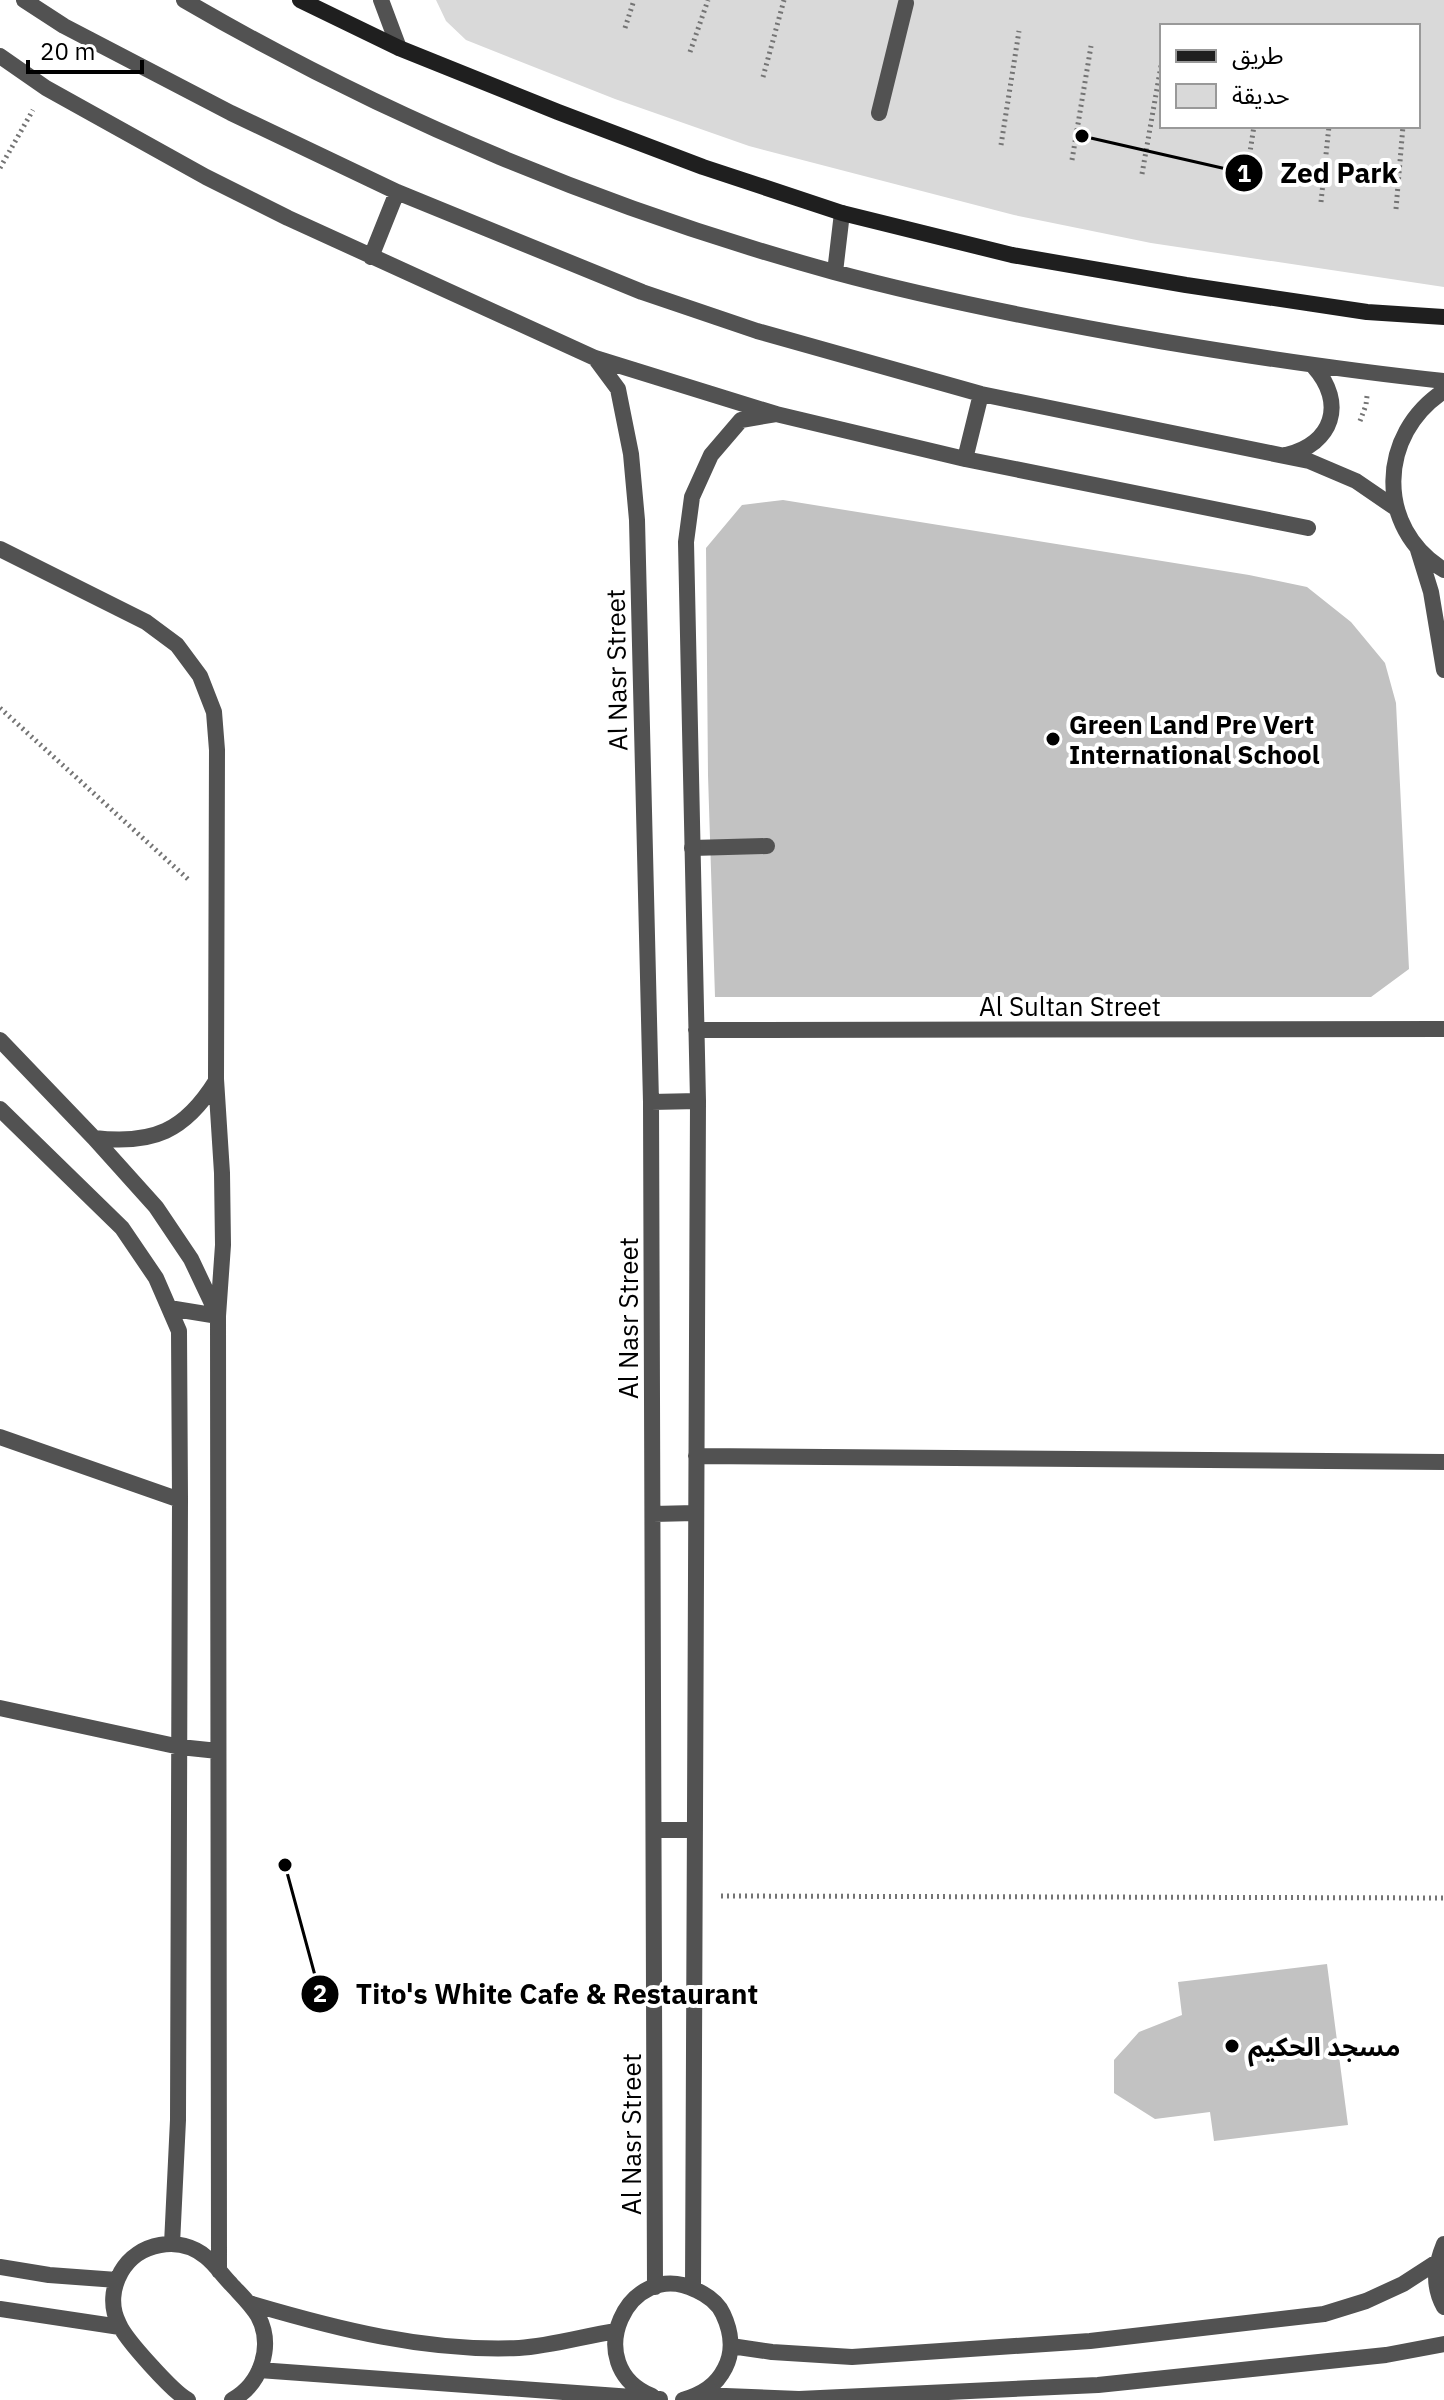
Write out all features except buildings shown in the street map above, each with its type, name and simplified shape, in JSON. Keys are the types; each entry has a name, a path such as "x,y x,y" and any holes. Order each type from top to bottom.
{"street":[{"path":"24,0 64,26 231,113 397,192 642,292 757,331 981,394 1309,461 1356,481 1397,509"},
{"path":"184,0 378,103 527,167 679,225 835,272 1037,320 1314,367 1444,381"},
{"path":"300,0 399,48 688,162 842,213 1012,255 1367,312 1444,317"},
{"path":"381,0 399,48"},
{"path":"879,113 906,3"},
{"path":"0,56 46,88 206,177 371,257 595,358 776,414 965,459 1308,528"},
{"path":"371,257 397,192"},
{"path":"835,272 842,213"},
{"name":"Al Nasr Street","path":"595,358 618,389 631,454 637,520 651,1102 655,2287"},
{"path":"1284,455 1302,451 1316,442 1327,428 1332,412 1331,396 1326,380 1314,367"},
{"path":"1444,391 1424,406 1410,423 1400,443 1393,476 1397,509 1409,536 1444,570"},
{"path":"965,459 981,394"},
{"path":"693,2288 698,1101 686,542 692,497 711,455 741,420 776,414"},
{"path":"1418,548 1431,592 1444,670"},
{"path":"0,549 146,622 177,645 200,676 214,712 217,750 216,1079 223,1245 218,1316 219,2271"},
{"path":"692,848 767,846"},
{"name":"Al Sultan Street","path":"696,1030 1444,1029"},
{"path":"0,1040 156,1207 191,1259 218,1316"},
{"path":"94,1138 138,1139 179,1124 201,1104 216,1079"},
{"path":"651,1102 698,1101"},
{"path":"0,1109 122,1228 156,1278 179,1331 178,2120 172,2244"},
{"path":"169,1308 218,1316"},
{"path":"0,1437 180,1500"},
{"path":"696,1456 1444,1462"},
{"path":"653,1514 695,1513"},
{"path":"0,1708 180,1747 218,1751"},
{"path":"654,1830 695,1830"},
{"path":"184,2399 120,2327 114,2312 113,2296 124,2266 148,2248 172,2244 192,2248 205,2257 249,2303 259,2318 265,2353 254,2383 245,2393 232,2400"},
{"path":"1444,2244 1437,2262 1435,2282 1444,2307"},
{"path":"731,2346 852,2357 1090,2341 1324,2314 1366,2301 1403,2284 1437,2262"},
{"path":"0,2267 49,2275 117,2280"},
{"path":"660,2399 643,2392 629,2381 615,2349 616,2331 629,2303 655,2287 680,2285 693,2288 709,2297 722,2310 729,2327 731,2346 727,2366 716,2383 700,2395"},
{"path":"249,2303 332,2327 420,2344 521,2348 616,2331"},
{"path":"0,2309 120,2327"},
{"path":"683,2400 700,2395 799,2399 1098,2385 1340,2361 1444,2344"},
{"path":"259,2370 669,2400"}],"path":[{"path":"625,28 634,0"},
{"path":"690,52 708,0"},
{"path":"763,77 784,0"},
{"path":"1001,145 1019,31"},
{"path":"1072,160 1091,46"},
{"path":"1142,174 1160,71"},
{"path":"0,168 46,88"},
{"path":"1244,191 1254,128"},
{"path":"1321,202 1329,128"},
{"path":"1396,209 1403,128"},
{"path":"0,708 217,906"},
{"path":"694,1895 1444,1898"}],"green space":[{"path":"436,0 1444,0 1444,287 1151,243 1014,215 749,146 615,99 466,40 446,21"}],"place":[{"name":"Zed Park","path":"1082,136"},
{"name":"Green Land Pre Vert International School","path":"1053,739"},
{"name":"Tito's White Cafe & Restaurant","path":"285,1865"},
{"name":"مسجد الحكيم","path":"1232,2046"}]}
